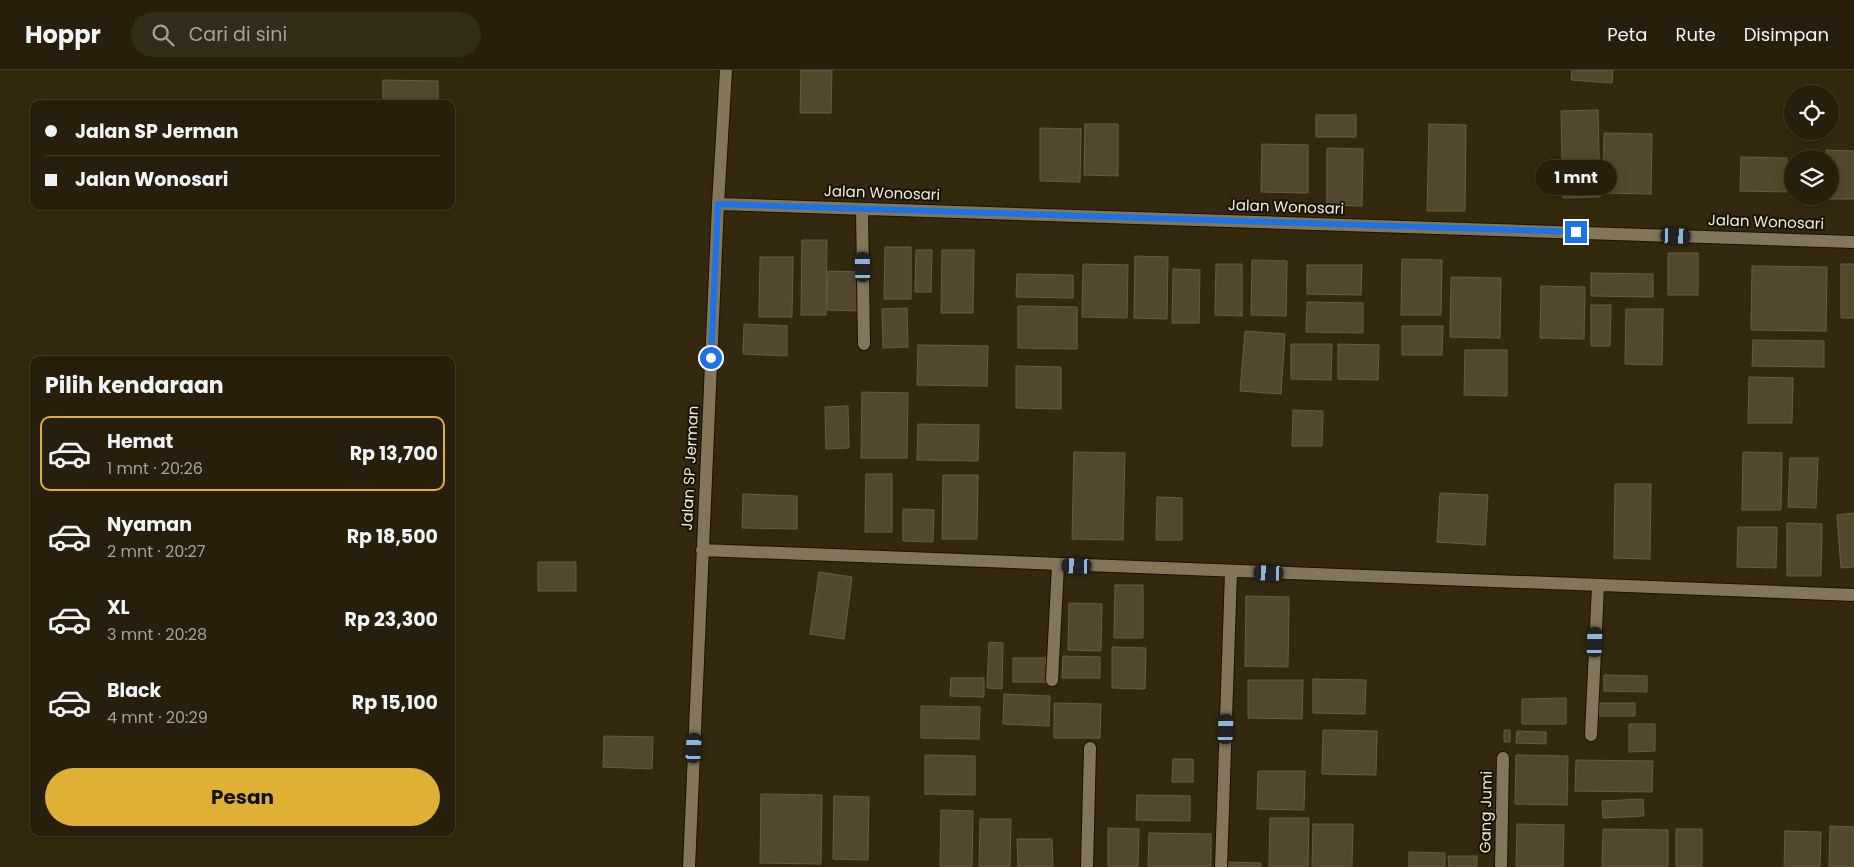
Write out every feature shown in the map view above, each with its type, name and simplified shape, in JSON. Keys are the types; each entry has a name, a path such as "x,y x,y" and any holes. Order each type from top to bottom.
{"street":[{"name":"Jalan SP Jerman","path":"689,867 718,204 726,70"},
{"name":"Jalan Wonosari","path":"718,204 1854,242"},
{"path":"862,209 864,344"},
{"path":"702,550 1854,595"},
{"path":"1052,680 1058,565"},
{"path":"1221,867 1231,572"},
{"path":"1592,735 1598,586"},
{"path":"1087,867 1090,748"},
{"name":"Gang Jumi","path":"1502,867 1503,758"}],"building":[{"path":"801,70 832,70 831,113 800,113"},
{"path":"1572,70 1613,70 1612,83 1571,80"},
{"path":"383,80 438,81 438,100 383,100"},
{"path":"1598,110 1600,197 1563,198 1561,111"},
{"path":"1316,115 1356,115 1356,137 1316,137"},
{"path":"1085,124 1118,124 1118,176 1084,175"},
{"path":"1429,124 1466,125 1465,211 1427,211"},
{"path":"1040,128 1081,129 1080,182 1040,181"},
{"path":"1604,133 1652,134 1651,194 1603,193"},
{"path":"1262,144 1308,145 1308,193 1261,192"},
{"path":"1327,148 1363,149 1362,206 1327,205"},
{"path":"1839,150 1854,151 1854,199 1839,199"},
{"path":"1741,157 1784,158 1784,192 1740,191"},
{"path":"802,240 827,240 826,315 801,315"},
{"path":"885,247 911,247 911,299 884,299"},
{"path":"916,250 932,250 931,292 915,292"},
{"path":"942,250 974,250 973,313 941,313"},
{"path":"1668,253 1698,253 1698,295 1668,295"},
{"path":"1135,256 1168,257 1167,319 1134,318"},
{"path":"760,257 793,257 792,317 759,317"},
{"path":"1402,259 1442,260 1441,315 1401,315"},
{"path":"1252,260 1287,261 1286,316 1251,315"},
{"path":"1083,264 1128,265 1127,318 1082,317"},
{"path":"1216,264 1242,264 1242,316 1215,315"},
{"path":"1841,264 1854,264 1854,318 1841,318"},
{"path":"1307,265 1362,265 1361,295 1307,294"},
{"path":"1752,266 1827,267 1826,331 1751,330"},
{"path":"1173,269 1200,270 1199,323 1172,323"},
{"path":"828,271 861,272 861,311 827,310"},
{"path":"1591,273 1653,274 1653,297 1591,296"},
{"path":"1017,274 1073,275 1073,298 1016,297"},
{"path":"1451,277 1501,278 1500,338 1450,337"},
{"path":"1541,286 1585,287 1584,339 1540,338"},
{"path":"1307,302 1363,303 1363,333 1306,332"},
{"path":"1591,305 1611,305 1610,346 1591,346"},
{"path":"1018,306 1077,307 1077,349 1018,348"},
{"path":"907,308 908,347 883,348 882,309"},
{"path":"1626,309 1663,309 1662,365 1625,364"},
{"path":"744,324 787,326 787,356 743,354"},
{"path":"1402,326 1443,326 1442,355 1402,355"},
{"path":"1245,331 1285,334 1281,394 1240,391"},
{"path":"1753,340 1824,341 1824,367 1752,366"},
{"path":"1291,344 1332,344 1331,380 1291,379"},
{"path":"1338,344 1379,345 1378,380 1338,379"},
{"path":"918,345 988,346 987,386 917,385"},
{"path":"1465,350 1507,350 1507,396 1464,395"},
{"path":"1016,366 1061,367 1061,409 1016,408"},
{"path":"1749,377 1793,378 1792,423 1748,423"},
{"path":"862,392 908,393 907,458 861,458"},
{"path":"848,406 849,448 826,449 825,407"},
{"path":"1293,410 1323,411 1322,446 1292,446"},
{"path":"918,424 979,425 978,461 917,460"},
{"path":"1074,452 1125,453 1123,540 1072,539"},
{"path":"1743,452 1782,453 1781,510 1742,510"},
{"path":"1790,458 1818,458 1816,508 1788,507"},
{"path":"866,474 892,474 892,532 865,532"},
{"path":"943,475 978,475 977,539 942,539"},
{"path":"1615,484 1651,484 1650,559 1614,558"},
{"path":"1440,493 1488,495 1485,545 1437,542"},
{"path":"743,494 797,496 797,529 742,528"},
{"path":"1157,497 1182,498 1182,540 1156,540"},
{"path":"903,509 934,510 933,542 903,541"},
{"path":"1854,513 1854,567 1841,568 1837,515"},
{"path":"1787,523 1822,524 1821,576 1787,576"},
{"path":"1738,527 1777,527 1776,568 1737,567"},
{"path":"538,562 576,562 576,591 538,591"},
{"path":"819,572 852,577 844,639 810,634"},
{"path":"1115,585 1143,585 1143,638 1114,638"},
{"path":"1246,596 1289,597 1288,667 1245,666"},
{"path":"1069,603 1102,604 1101,651 1068,650"},
{"path":"989,642 1003,643 1002,689 987,688"},
{"path":"1112,647 1146,648 1145,689 1112,688"},
{"path":"1063,656 1100,657 1100,678 1062,678"},
{"path":"1013,658 1048,658 1047,682 1013,682"},
{"path":"1604,675 1647,676 1647,692 1604,691"},
{"path":"951,678 984,678 984,697 950,696"},
{"path":"1313,679 1366,680 1365,714 1313,713"},
{"path":"1248,680 1303,680 1302,719 1248,718"},
{"path":"1004,694 1050,696 1049,726 1003,724"},
{"path":"1566,698 1566,724 1522,724 1522,699"},
{"path":"1054,703 1101,704 1100,738 1054,738"},
{"path":"1599,703 1635,703 1635,716 1599,716"},
{"path":"921,706 980,707 979,739 921,738"},
{"path":"1629,724 1655,724 1655,751 1629,752"},
{"path":"1323,730 1377,731 1376,775 1322,774"},
{"path":"1504,730 1510,730 1510,742 1504,742"},
{"path":"1517,731 1546,732 1546,744 1516,743"},
{"path":"604,736 653,737 652,769 603,767"},
{"path":"925,755 975,756 975,795 925,794"},
{"path":"1516,755 1568,756 1567,805 1515,804"},
{"path":"1173,759 1193,759 1193,782 1172,782"},
{"path":"1576,760 1653,761 1652,792 1575,791"},
{"path":"1258,771 1305,771 1304,810 1257,809"},
{"path":"761,794 822,795 821,864 760,863"},
{"path":"1137,795 1190,796 1190,821 1136,820"},
{"path":"834,796 869,797 868,860 833,859"},
{"path":"1643,799 1644,816 1603,818 1602,801"},
{"path":"941,810 973,811 972,867 940,867"},
{"path":"1270,818 1309,818 1308,867 1269,867"},
{"path":"980,819 1011,819 1010,867 979,867"},
{"path":"1313,824 1353,824 1352,867 1312,867"},
{"path":"1517,824 1564,825 1563,867 1516,867"},
{"path":"1830,826 1854,827 1854,867 1829,867"},
{"path":"1108,828 1139,829 1138,867 1108,867"},
{"path":"1603,829 1668,830 1668,867 1602,867"},
{"path":"1676,829 1702,829 1702,867 1676,867"},
{"path":"1785,831 1821,832 1820,867 1784,867"},
{"path":"1149,833 1211,834 1211,867 1148,867"},
{"path":"1017,839 1052,839 1053,867 1018,867"},
{"path":"1409,852 1445,853 1445,867 1409,867"},
{"path":"1448,856 1477,856 1477,867 1449,867"},
{"path":"1224,862 1261,863 1261,867 1224,867"}],"route":[{"path":"711,358 718,204 1576,232"}]}
